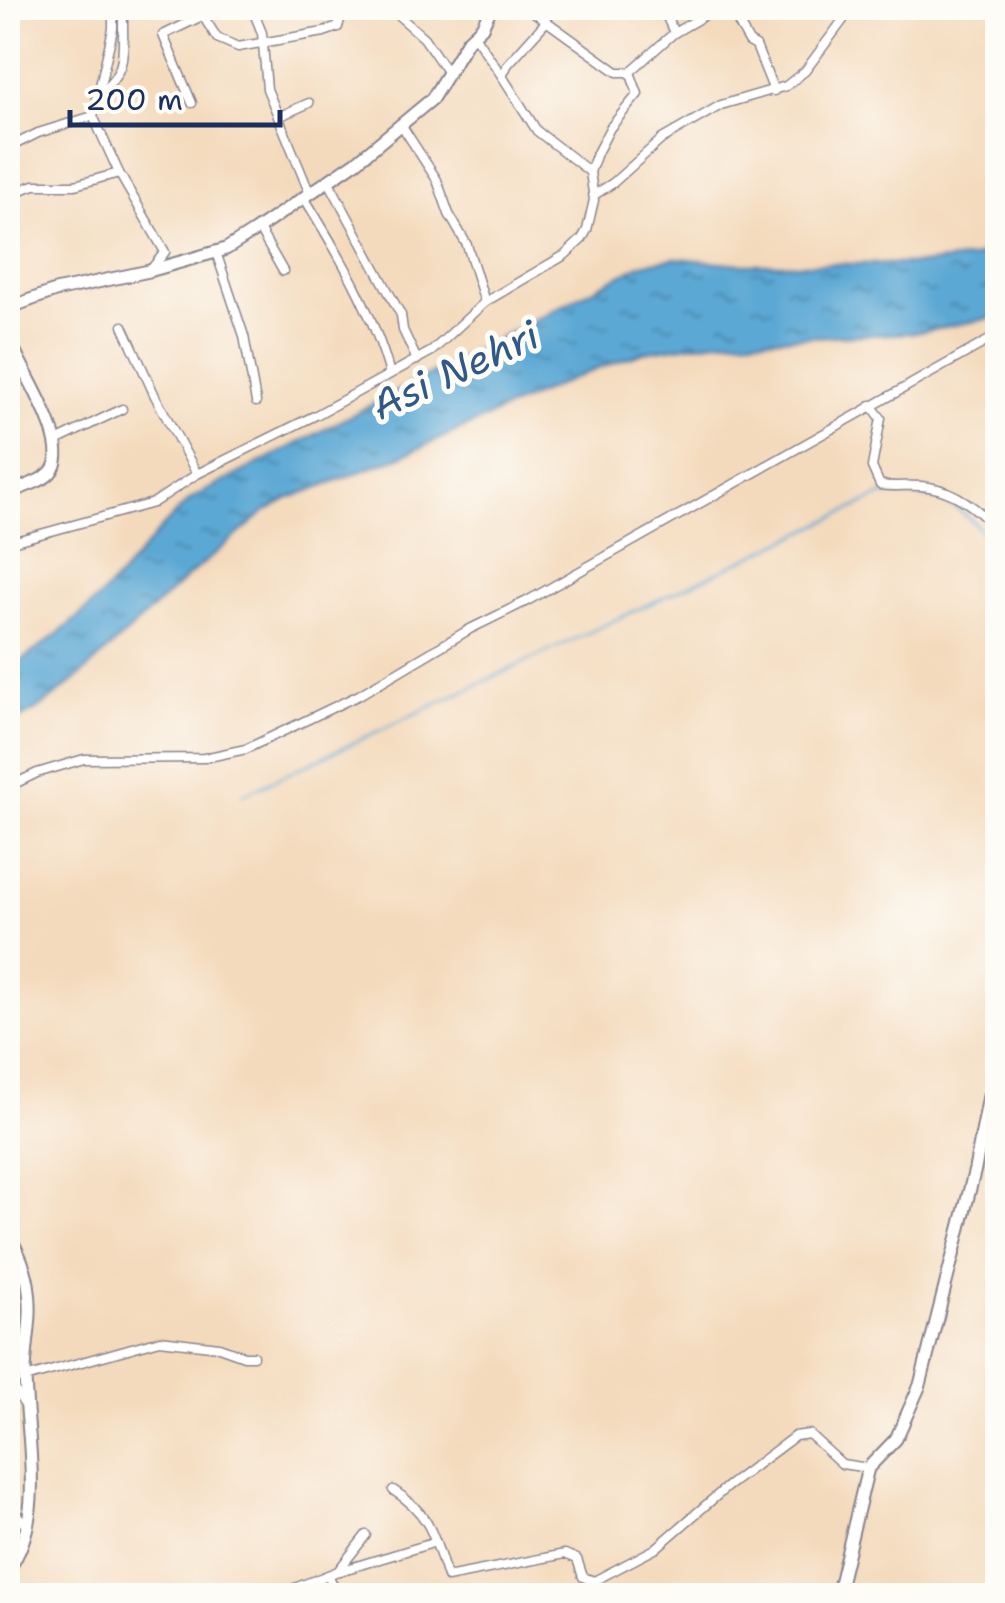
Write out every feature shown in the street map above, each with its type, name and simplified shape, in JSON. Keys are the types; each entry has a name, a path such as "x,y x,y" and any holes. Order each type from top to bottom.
{"street":[{"path":"113,8 113,29 93,116 119,174 165,252 149,271"},
{"path":"252,8 264,45 267,89 307,197 379,335 390,374"},
{"path":"192,103 163,35 200,12 210,30 228,45 264,45 338,26 344,8"},
{"path":"393,8 424,38 448,73"},
{"path":"8,308 55,291 216,252 259,229 329,182 432,98 491,8"},
{"path":"528,8 617,72 630,72 674,33 717,8"},
{"path":"663,8 674,33"},
{"path":"730,8 749,42 756,46 774,92"},
{"path":"594,195 662,139 721,105 774,92 806,71 852,8"},
{"path":"97,96 115,82 123,64 124,21"},
{"path":"502,76 546,22"},
{"path":"474,35 537,131 590,172"},
{"path":"8,544 153,503 197,474 432,351 485,302 566,255 588,230 594,195 590,172 610,128 638,94 630,72"},
{"path":"278,117 309,103"},
{"path":"8,148 38,133 93,116"},
{"path":"402,126 437,180 448,214 467,245 485,302"},
{"path":"8,195 34,184 75,185 119,174"},
{"path":"329,182 401,316 417,360"},
{"path":"259,229 284,271"},
{"path":"216,252 244,336 256,402"},
{"path":"124,326 155,396 197,474"},
{"path":"8,787 72,761 112,757 217,758 270,740 359,695 998,334"},
{"path":"8,335 56,441 58,461 50,472 8,493"},
{"path":"871,404 880,418 872,467 880,486 928,486 946,492 966,502 998,531"},
{"path":"56,441 122,409"},
{"path":"837,1596 868,1468 896,1439 920,1385 975,1169 989,1096 998,1080"},
{"path":"8,1233 21,1256 29,1287 31,1321 25,1378 30,1508 21,1551 8,1570"},
{"path":"25,1378 160,1340 220,1347 253,1356"},
{"path":"8,1380 28,1412"},
{"path":"393,1490 422,1512 448,1577 566,1554 576,1559 583,1577 594,1581 655,1549 728,1486 795,1436 809,1434 842,1464 868,1468"},
{"path":"8,1503 26,1526"},
{"path":"333,1573 366,1535"},
{"path":"274,1596 333,1573 436,1542"},
{"path":"333,1573 339,1596"}],"water":[{"name":"Asi Nehri","path":"997,248 997,317 914,333 723,340 643,352 576,377 404,455 287,499 266,511 187,577 80,676 8,726 8,670 93,604 194,497 642,264 676,258 740,264 923,264 972,258"}],"waterway":[{"path":"242,795 882,495 920,495 950,505 975,524 998,553"}]}
